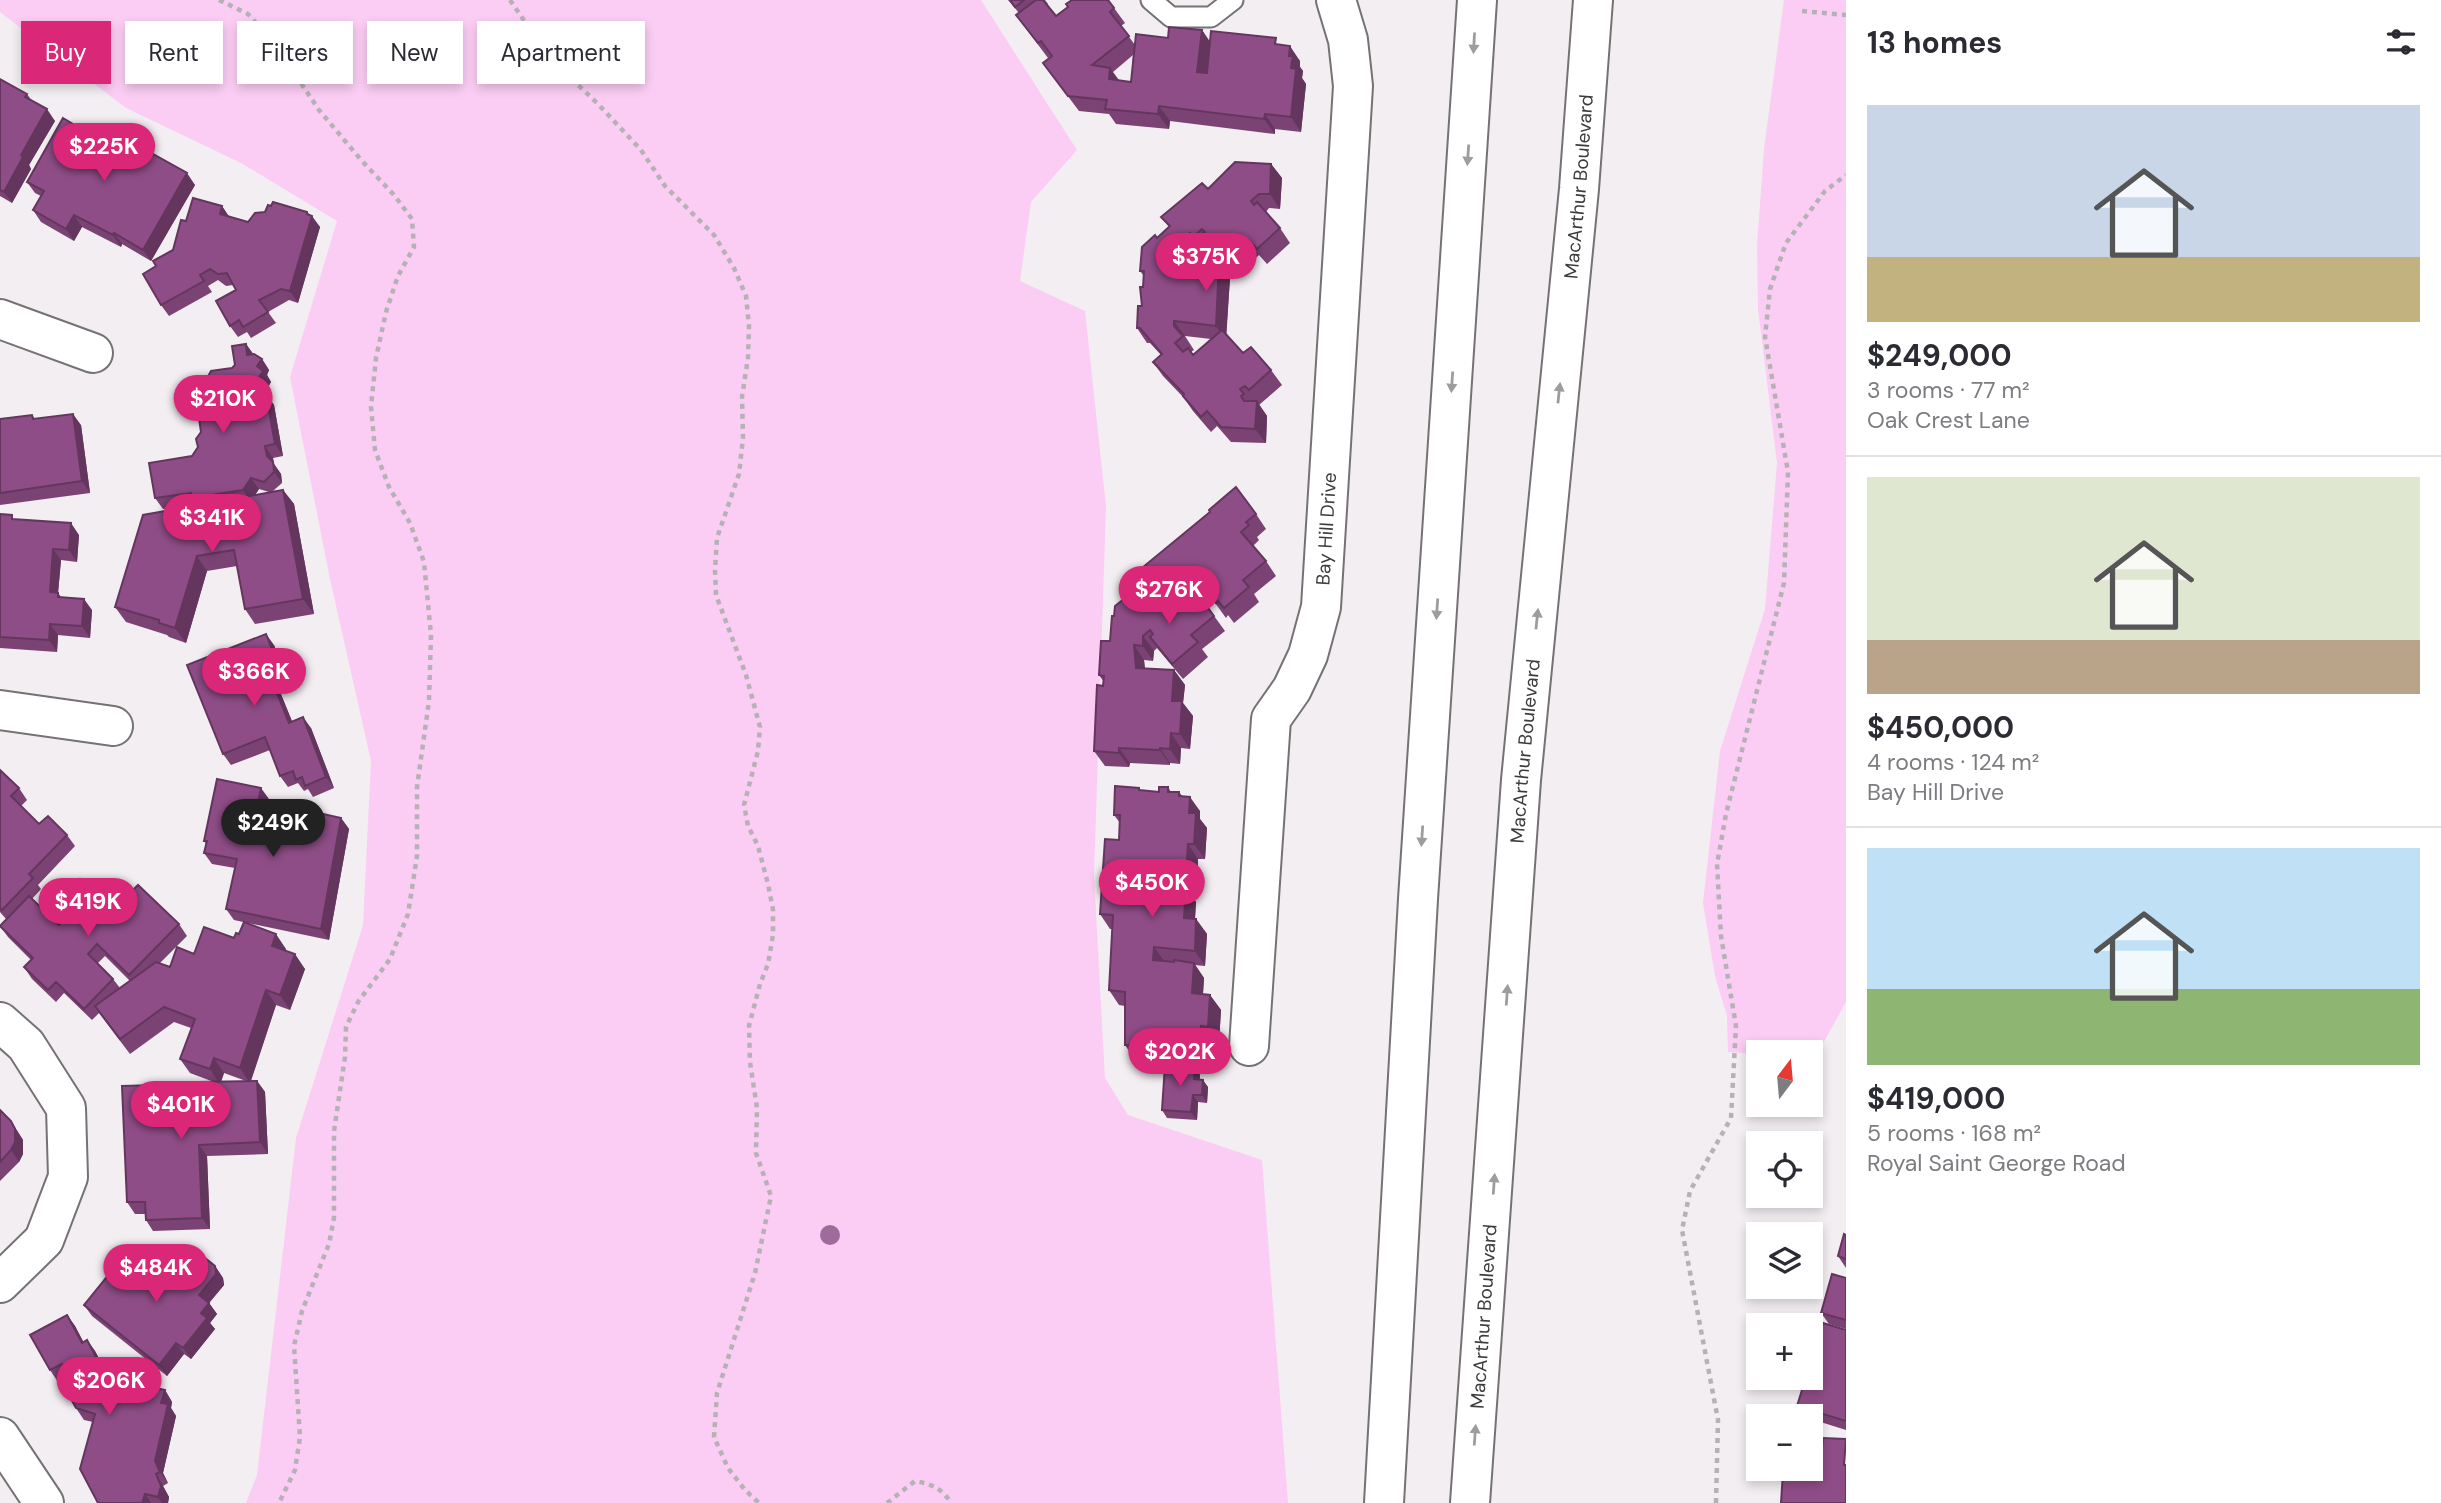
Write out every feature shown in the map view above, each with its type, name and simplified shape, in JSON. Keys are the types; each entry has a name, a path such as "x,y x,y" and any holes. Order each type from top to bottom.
{"main road":[{"name":"Bay Hill Drive","path":"1249,1046 1270,719 1292,689 1308,655 1321,607 1353,86 1349,40 1336,0"},
{"path":"1384,1503 1417,913 1477,0"},
{"name":"MacArthur Boulevard","path":"1470,1503 1521,780 1578,202 1593,0"},
{"path":"1591,48 1605,0"},
{"path":"0,319 93,353"},
{"path":"0,710 113,726"},
{"path":"0,1021 26,1045 66,1108 68,1177 44,1240 0,1283"},
{"path":"0,1437 44,1503"}],"lane":[{"path":"1151,0 1171,17 1211,17 1233,0"}],"path":[{"path":"219,0 248,14 272,40 319,110 412,219 414,247 398,276 386,312 376,358 371,407 375,450 389,487 410,523 424,562 431,635 429,701 417,787 417,856 408,914 390,959 358,1002 346,1027 345,1057 334,1131 334,1218 329,1244 302,1311 295,1346 300,1437 295,1470 279,1503"},
{"path":"510,0 549,57 641,150 665,186 713,235 734,268 746,296 748,358 742,397 743,438 739,474 717,538 715,570 716,595 746,675 760,727 758,751 744,806 768,884 773,910 773,936 768,964 749,1026 750,1062 757,1108 756,1153 771,1196 755,1273 717,1393 715,1437 728,1468 760,1503"},
{"path":"1802,11 1846,15"},
{"path":"1716,1503 1718,1420 1682,1230 1690,1191 1731,1118 1736,1026 1721,936 1717,864 1726,814 1784,583 1788,472 1765,337 1770,289 1786,243 1825,191 1846,175"},
{"path":"887,1503 915,1481 942,1490 951,1503"}],"shaded area":[{"path":"0,0 981,0 1077,150 1031,202 1020,281 1085,311 1106,506 1094,876 1105,1078 1128,1115 1262,1160 1288,1503 246,1503 257,1475 296,1138 363,925 371,761 330,579 290,377 337,221 241,163 126,108 94,84 111,84 111,21 21,21 21,28 0,12"},
{"path":"1784,0 1846,0 1846,1002 1824,1042 1746,1040 1746,1053 1728,1052 1727,1016 1715,976 1703,903 1720,751 1765,609 1777,463 1758,309 1757,245 1764,149"}],"building":[{"path":"1010,0 1024,0 1015,7"},
{"path":"1036,0 1043,0 1056,16 1068,7 1066,4 1072,0 1108,0 1114,8 1110,12 1129,36 1092,65 1110,68 1109,79 1131,82 1136,34 1168,38 1169,27 1202,30 1197,72 1207,73 1211,31 1276,38 1275,44 1290,46 1289,56 1293,56 1291,68 1296,69 1291,117 1265,114 1264,119 1159,106 1158,114 1105,109 1107,100 1068,96 1043,63 1052,56 1016,15"},
{"path":"0,79 47,109 4,192 0,190"},
{"path":"63,118 90,134 118,127 122,139 134,135 137,145 187,173 143,250 74,215 66,229 33,210 44,191 27,182"},
{"path":"1235,162 1271,164 1270,194 1259,194 1251,201 1254,205 1257,202 1280,228 1257,249 1249,240 1226,261 1202,234 1205,232 1202,229 1193,237 1190,233 1181,240 1188,248 1178,260 1219,263 1216,326 1174,321 1174,326 1183,336 1175,343 1183,352 1188,348 1193,355 1222,330 1243,353 1251,347 1271,370 1249,390 1245,386 1240,389 1244,394 1241,396 1244,401 1257,401 1255,429 1221,427 1207,411 1201,417 1184,394 1153,362 1162,354 1140,328 1137,328 1138,306 1142,306 1142,247 1170,226 1161,217 1202,183 1208,189"},
{"path":"193,198 222,206 220,214 248,222 255,213 265,212 273,202 312,216 290,291 281,289 259,300 268,312 243,327 239,320 230,326 216,301 236,290 227,273 218,274 210,269 200,275 204,281 161,305 143,274 156,266 153,261 173,250 181,220 186,221"},
{"path":"246,344 247,355 254,354 262,359 257,366 263,371 254,385 256,395 266,394 275,444 265,446 267,456 273,462 274,472 264,482 251,478 243,490 192,498 191,493 155,498 149,463 192,456 198,447 196,439 201,432 198,411 188,404 186,393 193,383 205,382 211,371 232,368 235,365 232,346"},
{"path":"73,414 82,481 0,493 0,419 32,415 33,419"},
{"path":"1236,487 1256,514 1246,522 1249,525 1241,532 1266,561 1243,580 1249,587 1224,608 1207,592 1210,591 1199,576 1190,583 1214,616 1191,635 1198,642 1172,664 1150,637 1153,634 1150,630 1143,636 1143,646 1134,645 1136,668 1174,670 1172,701 1182,701 1180,734 1171,733 1170,749 1119,748 1119,753 1094,751 1097,685 1103,686 1104,676 1099,675 1101,641 1110,641 1115,606 1134,591 1135,593 1145,581 1137,572"},
{"path":"283,490 303,599 245,609 234,550 197,556 175,628 159,623 159,620 115,607 143,515"},
{"path":"0,514 12,515 12,519 71,523 69,550 53,549 50,592 58,593 58,597 84,599 82,626 50,624 49,640 0,637"},
{"path":"266,634 279,667 268,671 289,723 303,717 326,777 305,786 302,777 296,780 293,771 280,776 265,737 223,754 187,665"},
{"path":"0,770 19,788 11,796 39,824 48,816 67,835 29,874 33,878 2,910 0,909"},
{"path":"217,779 261,788 250,839 261,842 262,837 294,843 301,809 341,818 321,929 226,909 237,859 204,853"},
{"path":"1115,786 1159,792 1159,787 1168,787 1168,792 1179,792 1179,796 1190,797 1189,813 1196,813 1194,844 1188,844 1186,875 1177,877 1147,872 1146,885 1186,887 1184,918 1196,919 1195,951 1154,947 1153,960 1194,963 1192,993 1210,995 1208,1027 1201,1026 1200,1042 1179,1043 1179,1048 1125,1045 1125,992 1109,990 1113,915 1100,914 1105,839 1119,840 1120,815 1114,815"},
{"path":"80,879 113,910 138,885 179,924 129,975 97,944 88,954 113,979 84,1009 56,982 48,990 24,967 33,958 0,926 29,896 59,925 68,916 56,903"},
{"path":"244,922 276,934 272,946 295,954 280,995 266,990 240,1068 214,1058 210,1069 180,1059 195,1019 164,1007 120,1039 95,1006 156,962 170,967 177,947 194,954 204,927 234,938 236,933 239,934"},
{"path":"1165,1065 1195,1067 1194,1079 1203,1080 1202,1095 1193,1095 1191,1112 1162,1110"},
{"path":"257,1081 260,1142 199,1145 202,1218 146,1220 145,1202 127,1202 122,1086 159,1085 160,1094 199,1092 199,1082"},
{"path":"0,1110 15,1129 15,1142 0,1162"},
{"path":"1844,1234 1846,1235 1846,1259 1838,1256"},
{"path":"174,1247 193,1262 197,1258 205,1258 215,1266 216,1274 199,1295 209,1303 201,1313 207,1318 183,1348 176,1343 159,1365 84,1305 114,1268 126,1278 137,1264 151,1276"},
{"path":"1832,1274 1846,1278 1846,1320 1821,1313"},
{"path":"67,1315 82,1343 87,1340 105,1374 108,1364 127,1368 125,1377 134,1380 133,1383 165,1390 161,1403 168,1404 155,1461 160,1472 156,1474 161,1486 158,1497 145,1494 142,1503 98,1503 80,1469 95,1414 76,1408 60,1379 68,1375 62,1364 50,1370 30,1335"},
{"path":"1823,1323 1846,1330 1846,1421 1823,1414 1823,1404 1798,1404 1802,1390 1823,1390"},
{"path":"1823,1438 1846,1439 1846,1503 1781,1503 1782,1481 1823,1481"}]}
